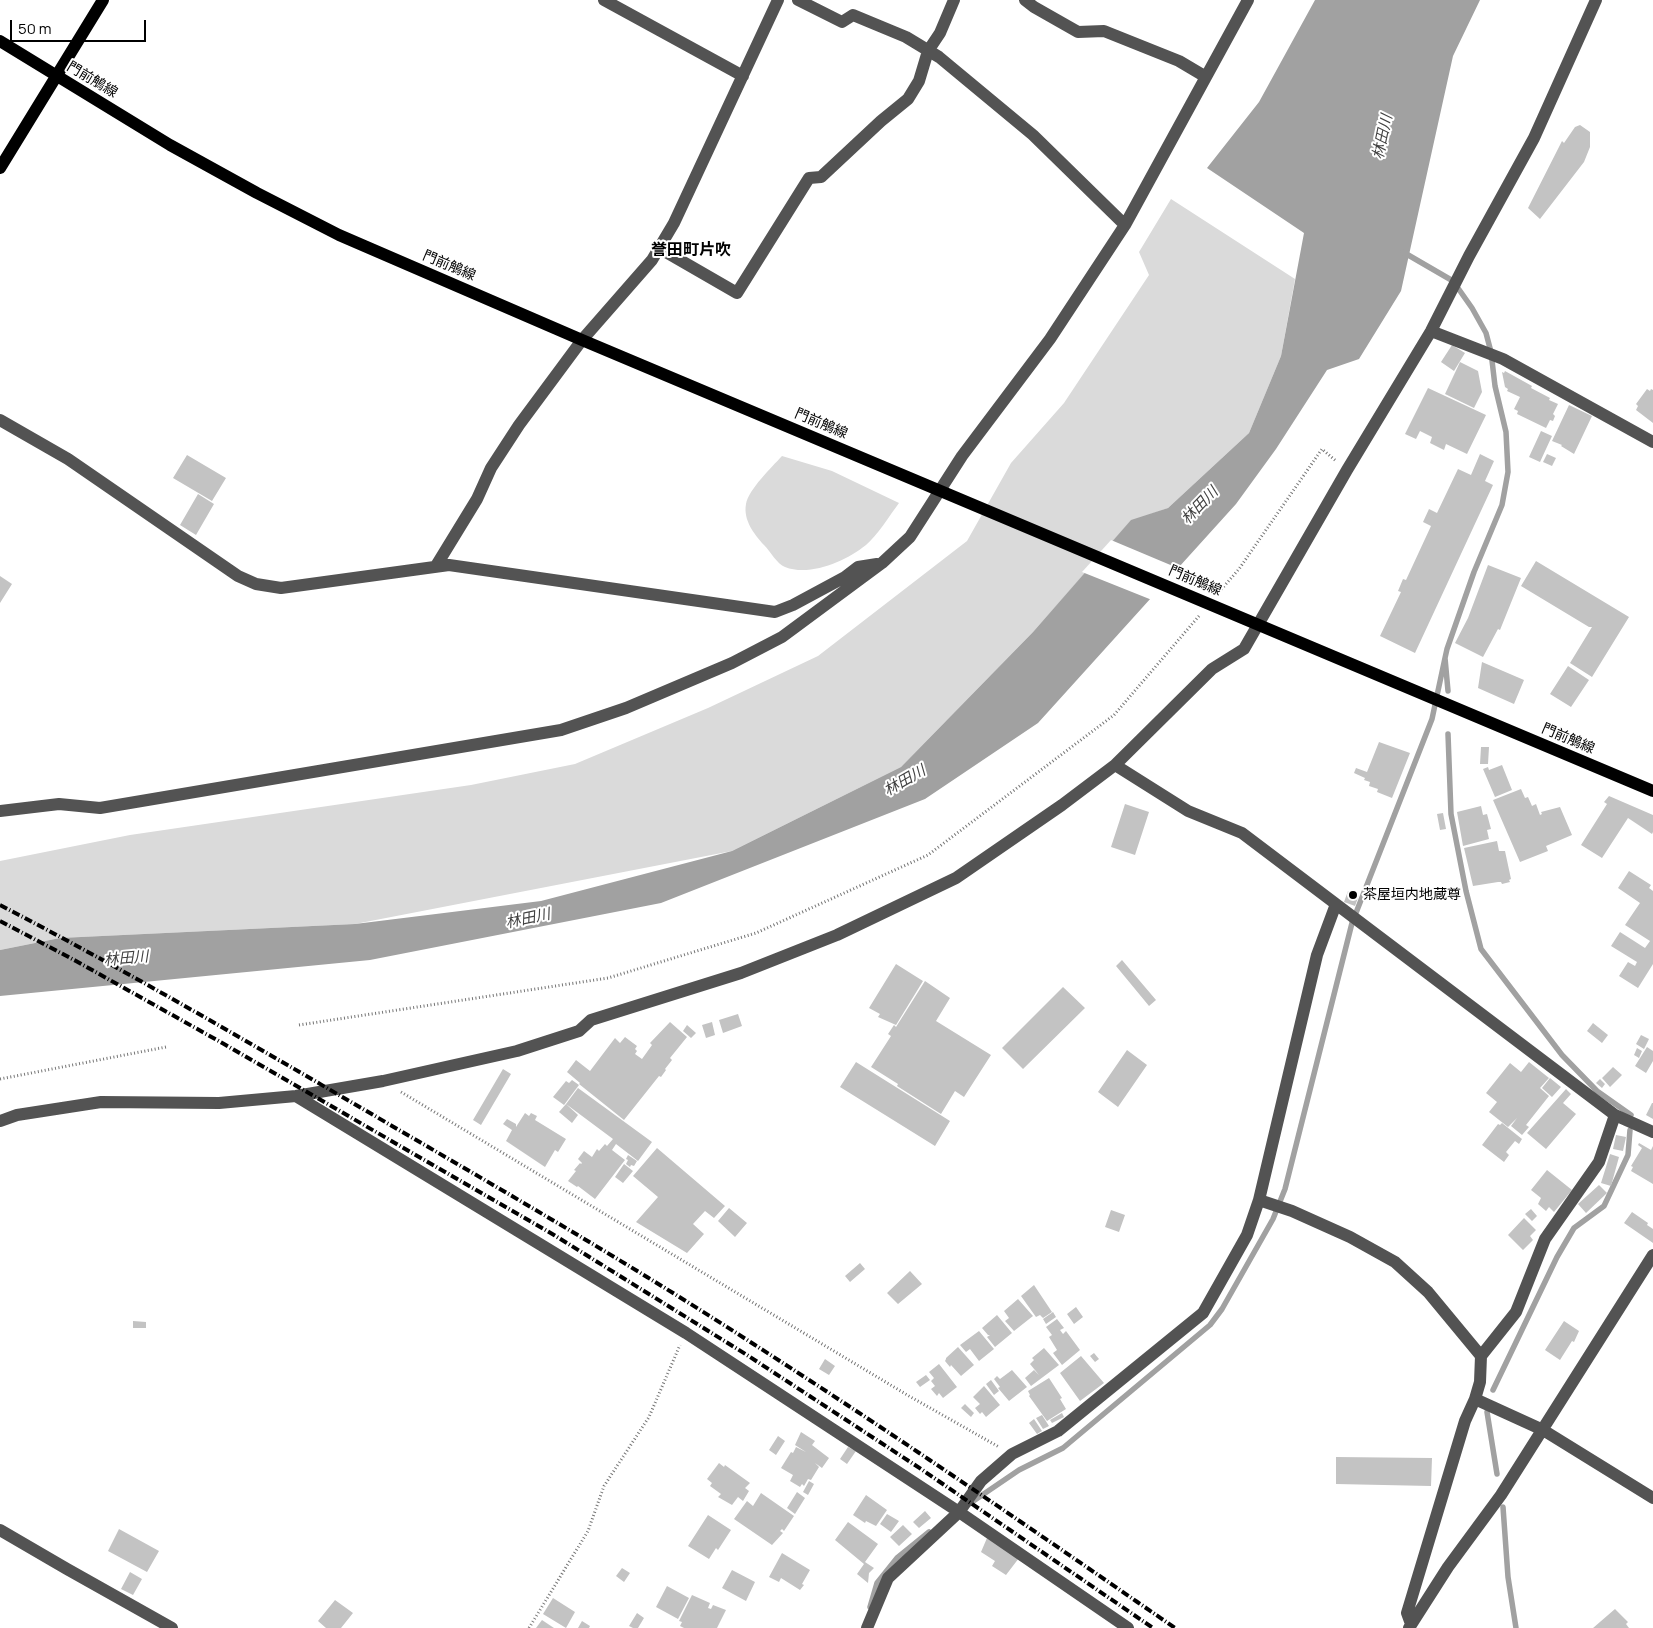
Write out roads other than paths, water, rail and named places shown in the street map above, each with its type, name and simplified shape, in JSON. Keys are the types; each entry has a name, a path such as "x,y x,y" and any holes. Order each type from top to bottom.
{"main road":[{"path":"0,168 103,0"},
{"name":"門前鵤線","path":"0,40 170,145 339,235 582,340 1653,791"}],"street":[{"path":"604,0 743,76"},
{"path":"436,566 477,499 491,468 519,425 582,340 652,260 674,223 778,0"},
{"path":"798,0 842,22 854,15 906,37 928,51 976,87 1033,135 1125,225"},
{"path":"659,248 738,293 809,178 821,177 880,121 908,99 919,81 928,51 940,33 954,0"},
{"path":"1025,0 1078,32 1104,31 1179,61 1206,77"},
{"path":"0,811 59,804 100,808 561,730 626,708 740,659 782,637 882,563 910,537 946,493 962,456 1050,339 1125,225 1248,0"},
{"path":"0,1121 17,1115 102,1102 219,1103 296,1096 383,1081 517,1051 579,1031 591,1020 741,974 837,935 956,878 1062,805 1115,764 1212,669 1244,649 1254,622 1431,331 1469,256 1534,138 1596,0"},
{"path":"1431,331 1503,359 1653,442"},
{"path":"0,420 68,459 238,576 256,584 281,588 449,564 775,612 845,576 858,567 882,563"},
{"path":"1115,764 1188,811 1242,833 1615,1115 1653,1132"},
{"path":"867,1628 888,1578 959,1512 981,1481 1012,1454 1058,1430 1203,1313 1247,1235 1258,1200 1317,955 1336,904"},
{"path":"296,1096 686,1333 959,1512 1128,1628"},
{"path":"1410,1626 1407,1613 1465,1421 1480,1382 1481,1356 1516,1312 1545,1239 1598,1162 1615,1115"},
{"path":"1258,1200 1292,1211 1350,1236 1395,1262 1428,1292 1481,1356"},
{"path":"1410,1626 1448,1567 1501,1495 1653,1255"},
{"path":"1475,1399 1543,1430 1653,1498"},
{"path":"0,1530 67,1570 172,1628"}],"water":[{"name":"林田川","path":"1315,0 1480,0 1453,56 1401,291 1359,359 1327,370 1276,449 1236,504 1038,723 925,799 661,903 370,960 0,996 0,950 60,938 355,924 541,901 732,851 901,767 1033,632 1131,520 1168,508 1249,433 1281,356 1304,233 1207,168 1259,102"}],"waterway":[{"path":"1403,252 1453,281 1472,308 1486,333 1491,352 1495,386 1506,432 1508,472 1502,505 1474,572 1447,649 1445,658 1448,691"},
{"path":"969,1504 1019,1470 1063,1448 1210,1325 1222,1309 1273,1219 1285,1189 1352,923 1432,719 1445,658"},
{"path":"1448,734 1451,814 1466,891 1481,949 1562,1055 1597,1091 1631,1115"},
{"path":"1493,1390 1557,1257 1574,1228 1604,1206 1628,1155 1630,1130"},
{"path":"1487,1412 1497,1474"},
{"path":"1503,1507 1508,1577 1516,1628"},
{"path":"870,1607 877,1583 897,1558 929,1532"}],"railway":[{"path":"0,905 92,954 228,1031 610,1254 861,1414 1175,1628"},
{"path":"0,921 76,961 224,1044 554,1235 747,1355 921,1469 1153,1628"}],"place":[{"name":"茶屋垣内地蔵尊","path":"1353,895"}],"district":[{"name":"誉田町片吹","path":"691,251"}]}
